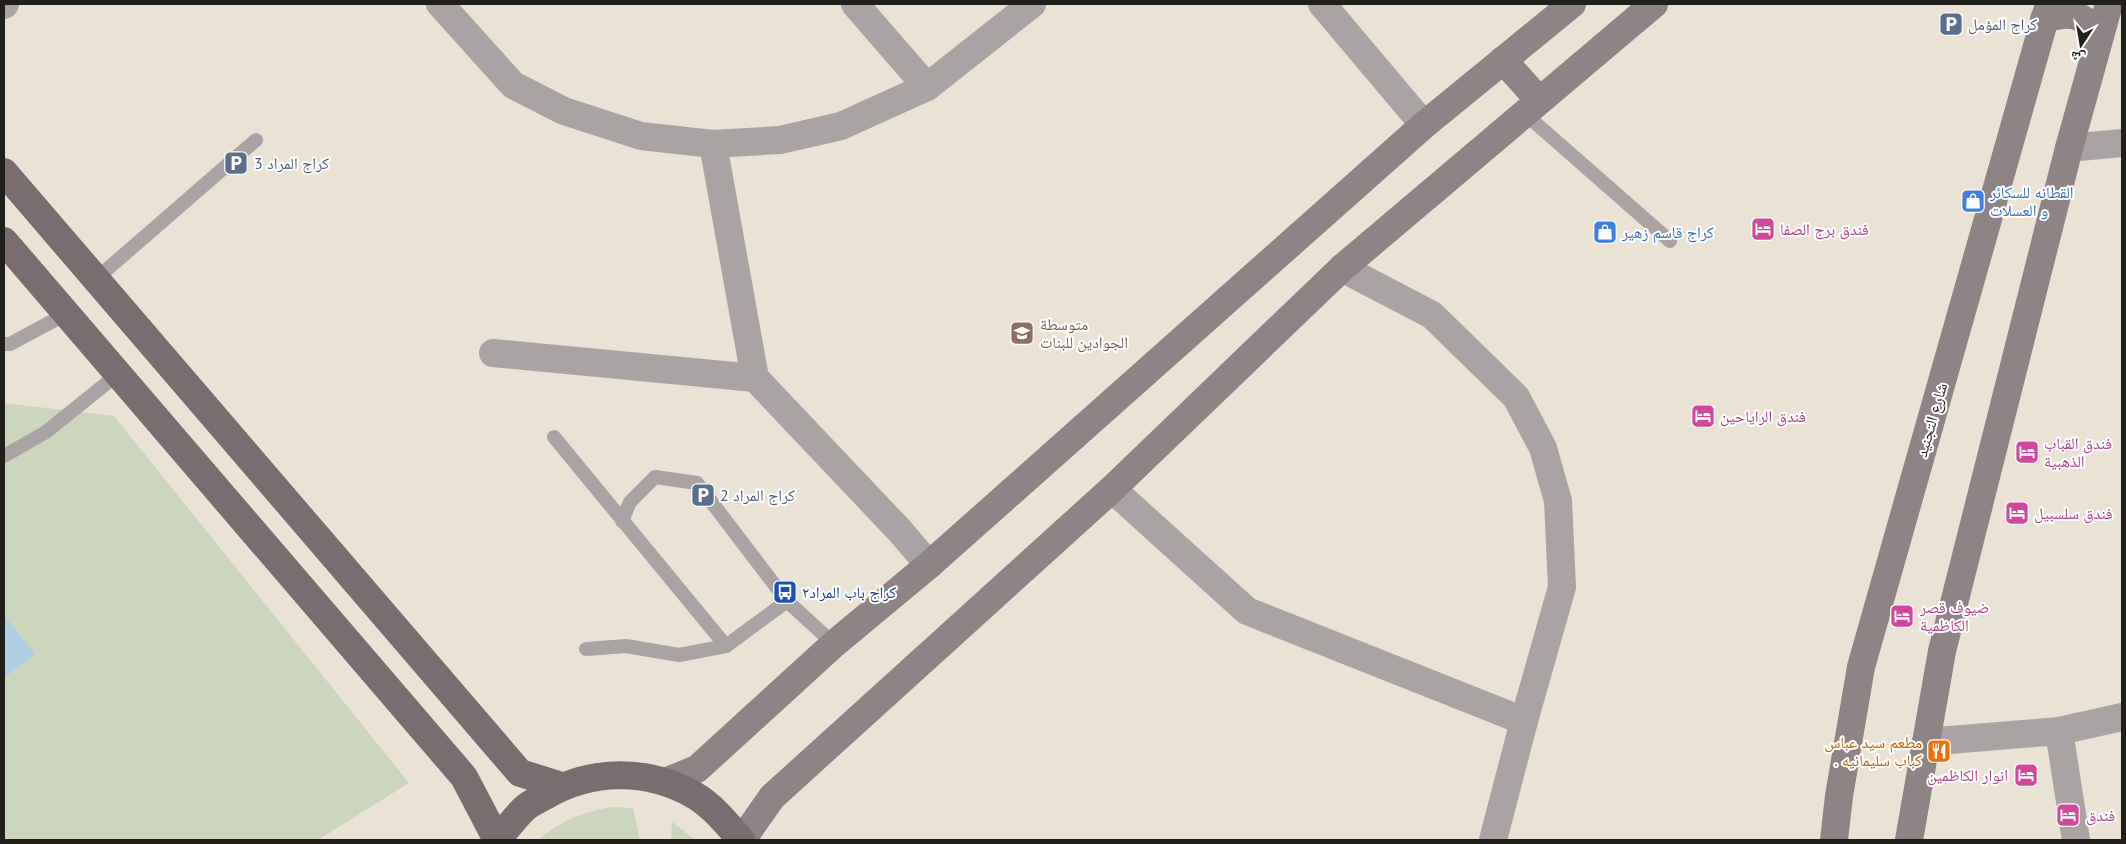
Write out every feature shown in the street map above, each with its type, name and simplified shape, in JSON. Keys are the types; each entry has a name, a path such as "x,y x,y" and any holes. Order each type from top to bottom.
{"main road":[{"path":"4,172 520,773 562,786"},
{"path":"4,241 464,777 497,840 526,808 562,786 587,778 613,774 639,776 665,782 695,796 720,816 741,840"}],"street":[{"path":"440,4 513,85 564,111 641,136 713,144 780,140 840,126 927,87 1032,4"},
{"path":"856,4 927,87"},
{"path":"1322,4 1424,125"},
{"path":"665,782 697,768 834,644 929,565 1424,125 1572,4"},
{"path":"741,840 772,797 1112,489 1342,268 1531,106 1654,4"},
{"path":"1909,840 1942,651 2069,148 2109,4"},
{"path":"2047,11 2078,16 2090,23 2100,36"},
{"name":"شارع التجنيد","path":"1834,840 1839,796 1861,667 2047,11"},
{"path":"1503,60 1531,106"},
{"path":"2069,148 2122,143"},
{"path":"713,144 755,378 900,531 929,565"},
{"path":"1342,268 1432,315 1516,397 1543,448 1558,501 1562,587 1493,840"},
{"path":"493,353 755,378"},
{"path":"1112,489 1247,611 1524,721"},
{"path":"1926,742 2059,731 2122,717"},
{"path":"2059,731 2076,840"}],"lane":[{"path":"1531,106 1670,241"},
{"path":"96,279 256,140"},
{"path":"4,344 10,344 66,314"},
{"path":"4,456 46,432 118,374"},
{"path":"554,437 726,646"},
{"path":"622,521 630,502 655,477 697,483 787,601 834,644"},
{"path":"586,649 626,646 679,655 726,646 787,601"}],"green space":[{"path":"4,403 114,416 409,783 318,840 4,840"},
{"path":"612,807 633,808 640,840 538,840 572,818"},
{"path":"672,822 696,840 671,840"}],"water":[{"path":"4,615 35,654 4,678"}],"place":[{"name":"كراج المؤمل","path":"1951,24"},
{"name":"كراج المراد 3","path":"236,163"},
{"name":"القطانه للسكائر و العسلات","path":"1973,201"},
{"name":"فندق برج الصفا","path":"1763,229"},
{"name":"كراج قاسم زهير","path":"1605,232"},
{"name":"متوسطة الجوادين للبنات","path":"1022,333"},
{"name":"فندق الراياحين","path":"1703,416"},
{"name":"فندق القباب الذهبية","path":"2027,452"},
{"name":"كراج المراد 2","path":"703,495"},
{"name":"فندق سلسبيل","path":"2017,513"},
{"name":"كراج باب المراد٢","path":"785,592"},
{"name":"ضيوف قصر الكاظمية","path":"1902,616"},
{"name":"مطعم سيد عباس . كباب سليمانيه","path":"1939,751"},
{"name":"انوار الكاظمين","path":"2026,775"},
{"name":"فندق","path":"2068,815"}]}
